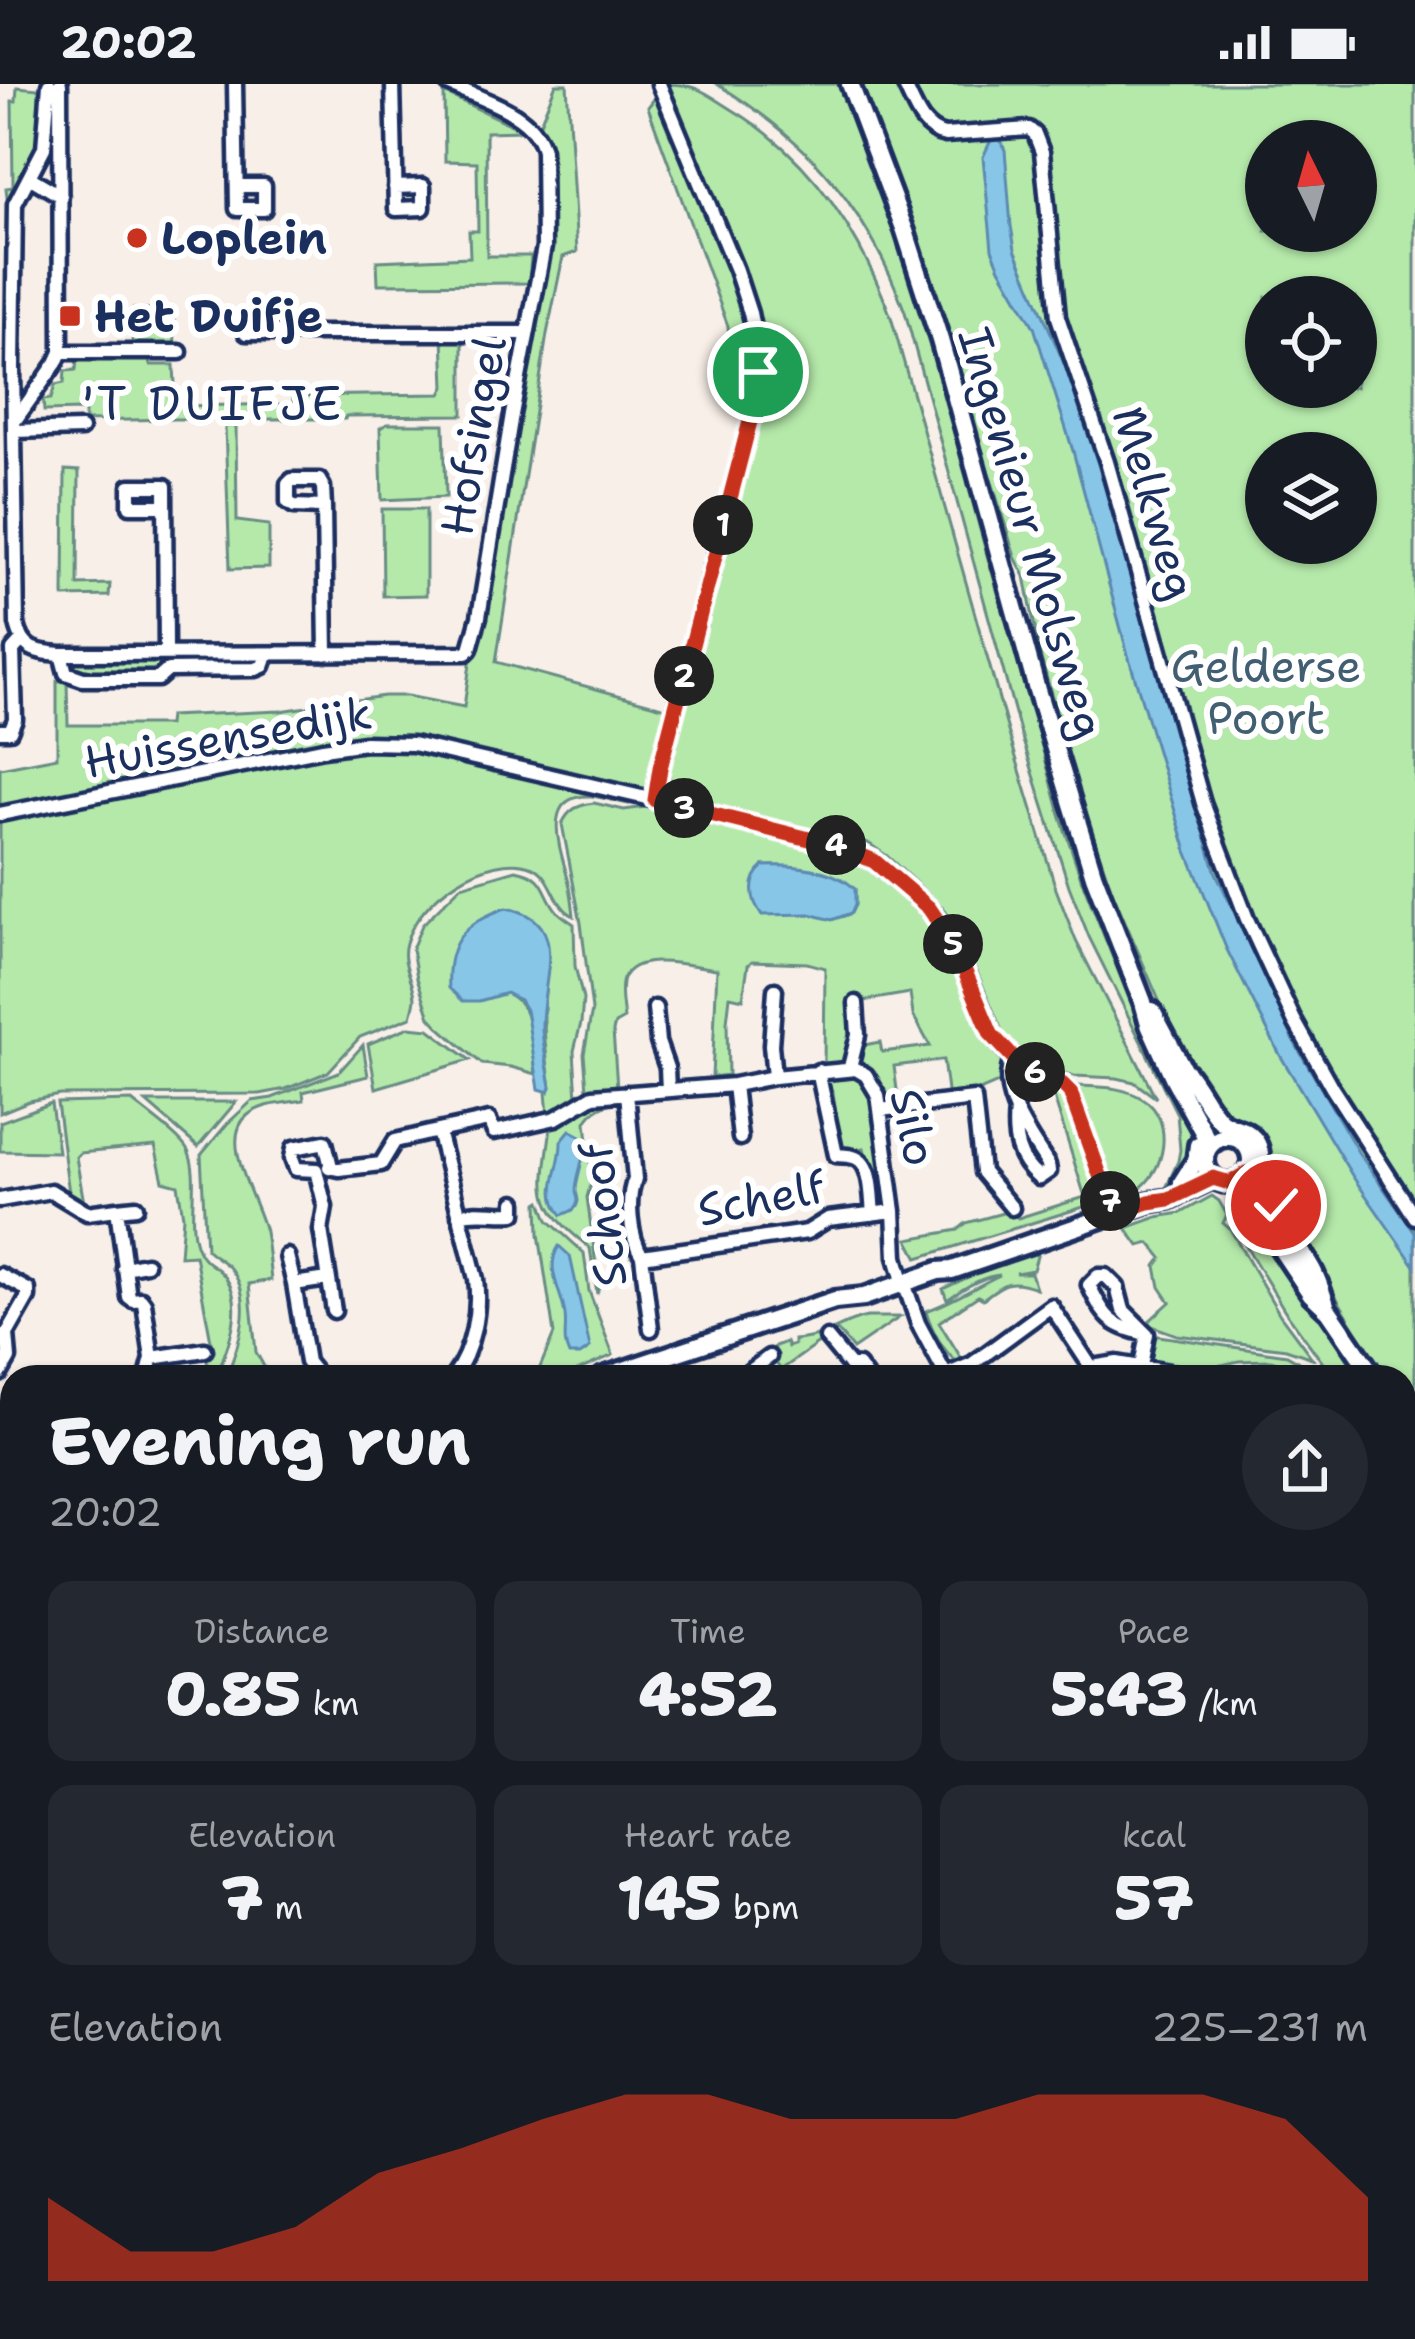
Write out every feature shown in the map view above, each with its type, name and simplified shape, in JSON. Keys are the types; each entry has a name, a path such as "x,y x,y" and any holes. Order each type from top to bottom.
{"main road":[{"name":"Ingenieur Molsweg","path":"850,84 940,340 1094,876 1143,1002 1157,1017 1180,1076 1217,1141"},
{"path":"1183,1182 1196,1160 1198,1142 1175,1090 1180,1076 1227,1126 1256,1140 1262,1174 1279,1220"},
{"path":"1232,1137 1246,1144 1251,1159 1241,1177 1224,1183 1209,1172 1206,1152 1217,1141 1232,1137"},
{"path":"1149,1202 1209,1172"},
{"path":"640,1365 819,1307 866,1305 905,1287 942,1279 952,1270 1169,1199 1209,1172"},
{"path":"1241,1177 1279,1220 1314,1271 1329,1311 1366,1365"},
{"path":"1241,1177 1310,1294 1329,1311"}],"street":[{"path":"0,731 10,730 15,718 13,650 22,640 17,624 11,436 15,204 47,139 49,84"},
{"path":"11,436 61,352 60,84"},
{"path":"235,84 237,186"},
{"path":"393,84 395,187"},
{"name":"Hofsingel","path":"22,640 37,652 61,654 466,653 470,649 544,247 543,150 540,136 520,117 448,84"},
{"path":"655,800 754,406 758,372 753,325 736,270 659,84"},
{"name":"Melkweg","path":"904,84 921,118 935,133 1029,129 1039,142 1058,317 1107,462 1203,803 1246,919 1294,1020 1415,1217"},
{"path":"29,177 61,196"},
{"path":"246,333 527,333"},
{"path":"61,352 179,352"},
{"path":"13,368 30,375 50,372"},
{"path":"11,436 81,429"},
{"path":"0,488 16,488"},
{"path":"165,506 166,652"},
{"path":"324,507 326,654"},
{"name":"Hofsingel","path":"61,654 66,673 83,679 158,679 168,670 256,669 263,666 266,654"},
{"name":"Huissensedijk","path":"0,814 323,749 387,742 655,800 841,847 874,861 929,908 954,945 991,1034 1012,1059"},
{"path":"774,1077 775,990"},
{"path":"850,1067 858,1035 856,1003"},
{"path":"655,1007 668,1090"},
{"path":"1016,1110 1017,1150 1033,1174 1045,1177 1048,1165 1016,1110 1008,1086 1012,1059 1070,1092 1114,1214"},
{"name":"Silo","path":"438,1131 489,1120 494,1132 556,1118 593,1096 734,1085 850,1067 873,1085 894,1211 896,1257 940,1365"},
{"path":"818,1071 836,1154 863,1163 872,1214"},
{"path":"734,1085 740,1138"},
{"name":"Schoof","path":"627,1093 635,1179 629,1191 651,1329"},
{"path":"880,1110 974,1099 982,1172 1012,1208"},
{"path":"331,1167 325,1142 295,1148 296,1169 339,1169 381,1164 395,1141 438,1131 479,1300 462,1365"},
{"path":"316,1170 325,1208 321,1230 334,1311"},
{"path":"0,1200 51,1191 87,1213 136,1207"},
{"path":"459,1215 474,1210 515,1214 514,1202"},
{"path":"117,1209 129,1297 144,1303 150,1365"},
{"name":"Schelf","path":"642,1256 807,1232 828,1219 894,1211"},
{"path":"287,1256 309,1365"},
{"path":"124,1268 146,1264"},
{"path":"0,1275 28,1290 7,1334 5,1365"},
{"path":"1098,1276 1106,1276 1117,1287 1123,1310 1148,1334 1121,1329 1101,1311 1089,1285 1098,1276"},
{"path":"294,1284 328,1279"},
{"path":"970,1365 1051,1306 1083,1365"},
{"path":"1141,1365 1148,1334"},
{"path":"827,1338 849,1365"},
{"path":"152,1358 205,1350"},
{"path":"758,1365 769,1357"}],"green space":[{"path":"556,84 567,84 577,252 563,257 547,334 496,662 670,709 649,786 633,793 387,739 0,811 0,768 57,757 57,681 67,681 68,725 168,725 169,716 280,711 384,696 464,707 472,649 481,634 494,565 538,292 549,165 547,140 538,128"},
{"path":"665,84 708,94 786,150 830,200 879,286 1056,889 1076,941 1156,1098 1134,1082 1057,1071 1005,1038 945,910 868,843 688,804 673,789 672,744 753,437 765,362 759,318"},
{"path":"717,84 841,84 907,266 965,447 968,485 991,570 999,568 1036,724 1082,881 1147,1043 1190,1128 1192,1154 1180,1177 1166,1188 1180,1150 1177,1114 1089,937 1069,886 1019,728 905,312 890,275 854,209 808,154"},
{"name":"Gelderse Poort","path":"862,84 902,84 932,126 907,84 1415,84 1415,1365 1377,1365 1274,1193 1280,1187 1278,1180 1270,1185 1262,1136 1219,1113 1176,1040 1112,891 1083,805 1040,655 1025,576 1015,557 911,218"},
{"path":"17,87 39,89 39,146 12,196 7,197 6,188 13,187 12,101 16,101"},
{"path":"444,93 524,131 486,132 487,256 531,256 529,283 378,284 377,261 470,257 469,231 478,231 477,162 445,161"},
{"path":"657,95 750,332 738,338 729,337 648,107"},
{"path":"133,309 174,309 175,350 132,350"},
{"path":"443,337 463,337 463,415 85,421 82,410 44,411 43,400 51,399 55,385 64,383 65,371 76,370 77,359 174,365 176,406 293,404 293,396 441,394 445,387"},
{"path":"444,424 446,497 382,500 380,428"},
{"path":"225,426 236,426 237,521 269,525 269,568 230,569"},
{"path":"65,470 79,471 78,585 110,584 109,596 64,597"},
{"path":"382,509 426,509 426,595 383,596"},
{"path":"260,654 259,665 163,665 154,675 80,673 75,667 82,657"},
{"path":"412,746 631,800 629,804 591,796 563,805 557,830 574,916 540,871 515,863 496,865 439,895 413,927 405,950 415,998 411,1017 360,1037 328,1072 260,1094 60,1095 0,1113 0,821 284,761 369,747"},
{"path":"594,803 624,810 653,806 864,858 926,911 942,934 1003,1056 1003,1081 948,1099 943,1060 894,1066 899,1106 887,1106 876,1083 856,1065 859,1046 880,1042 882,1052 930,1046 913,1015 910,993 851,1003 847,1063 824,1067 825,968 752,961 743,999 730,996 728,1075 712,1077 717,969 651,962 629,970 623,979 624,1019 613,1031 617,1087 587,1089 584,1054 592,1010 562,824 571,811","holes":["765,866 811,871 855,889 851,913 838,918 813,913"]},
{"path":"516,870 539,880 557,911 574,924 575,966 583,999 574,1051 577,1098 555,1114 548,1115 546,1092 551,1087 544,1022 549,958 479,1001 506,993 522,1007 536,1074 482,1064 438,1026 430,1017 412,949 422,925 461,886"},
{"path":"409,1027 429,1029 470,1060 376,1088 368,1044"},
{"path":"363,1045 368,1076 303,1092 304,1100 261,1108 240,1126 238,1155 265,1232 271,1280 249,1284 256,1352 263,1365 230,1365 240,1336 242,1292 229,1267 206,1249 201,1155 252,1101 339,1072"},
{"path":"1016,1067 1064,1087 1103,1201 918,1258 908,1239 958,1230 966,1223 1010,1211 1018,1218 1085,1197 1054,1097 1014,1083 1011,1070"},
{"path":"856,1075 869,1090 876,1112 886,1202 882,1206 875,1171 868,1165 864,1148 841,1151 833,1092 827,1092 828,1076"},
{"path":"1077,1086 1135,1095 1160,1119 1160,1159 1136,1191 1117,1197 1114,1193"},
{"path":"622,1098 622,1102 597,1110 586,1122 592,1180 587,1197 597,1294 590,1248 559,1220 546,1195 548,1148 551,1126 589,1100"},
{"path":"132,1101 188,1151 196,1244 222,1273 234,1302 233,1328 221,1365 209,1365 204,1354 211,1341 195,1255 180,1256 183,1216 178,1185 163,1181 155,1146 80,1153 76,1157 84,1203 69,1193 57,1103"},
{"path":"146,1102 236,1102 198,1147"},
{"path":"51,1103 58,1152 0,1151 0,1122"},
{"path":"1212,1196 1227,1215 1223,1223 1312,1358 1286,1349 1177,1335 1146,1324 1170,1302 1160,1287 1156,1266 1162,1258 1150,1243 1139,1246 1126,1228 1181,1213"},
{"path":"541,1201 548,1220 584,1253 589,1291 613,1355 590,1365 541,1365 554,1334"},
{"path":"1248,1207 1355,1365 1324,1365 1235,1228 1235,1214"},
{"path":"1038,1253 1033,1270 1016,1273 1031,1273 1036,1288 1007,1284 983,1299 978,1296 939,1322 963,1361 953,1359 938,1340 926,1311 1000,1275 979,1280 947,1300 943,1289"},
{"path":"867,1317 900,1317 853,1349 837,1330 788,1365 777,1365 771,1356 775,1346 786,1342 788,1347 794,1340 816,1337"},
{"path":"1152,1335 1287,1355 1304,1365 1271,1360 1222,1365 1147,1361"}],"water":[{"path":"991,140 1000,140 1005,150 1015,249 1084,410 1107,479 1216,873 1296,1045 1358,1152 1415,1233 1415,1266 1353,1177 1280,1055 1226,948 1187,851 1034,327 992,249 983,157"},
{"path":"764,866 813,869 836,876 855,889 851,913 832,920 810,914 762,915 752,889"},
{"path":"506,908 527,914 547,939 542,1029 549,1092 539,1089 526,1010 520,1000 506,993 463,1001 449,988 451,958 461,936 479,920"},
{"path":"570,1130 581,1136 583,1157 577,1204 562,1215 553,1188 561,1141"},
{"path":"559,1246 570,1256 590,1348 580,1355 569,1355 566,1345 565,1315 553,1263"}],"place":[{"name":"Loplein","path":"137,238"},
{"name":"Het Duifje","path":"70,316"}],"district":[{"name":"'T DUIFJE","path":"213,403"}],"route":[{"path":"758,372 754,406 655,800 841,847 874,861 929,908 954,945 991,1034 1020,1065 1070,1092 1114,1214 1169,1199 1213,1178 1230,1183 1247,1173 1279,1220 1276,1205"}]}
